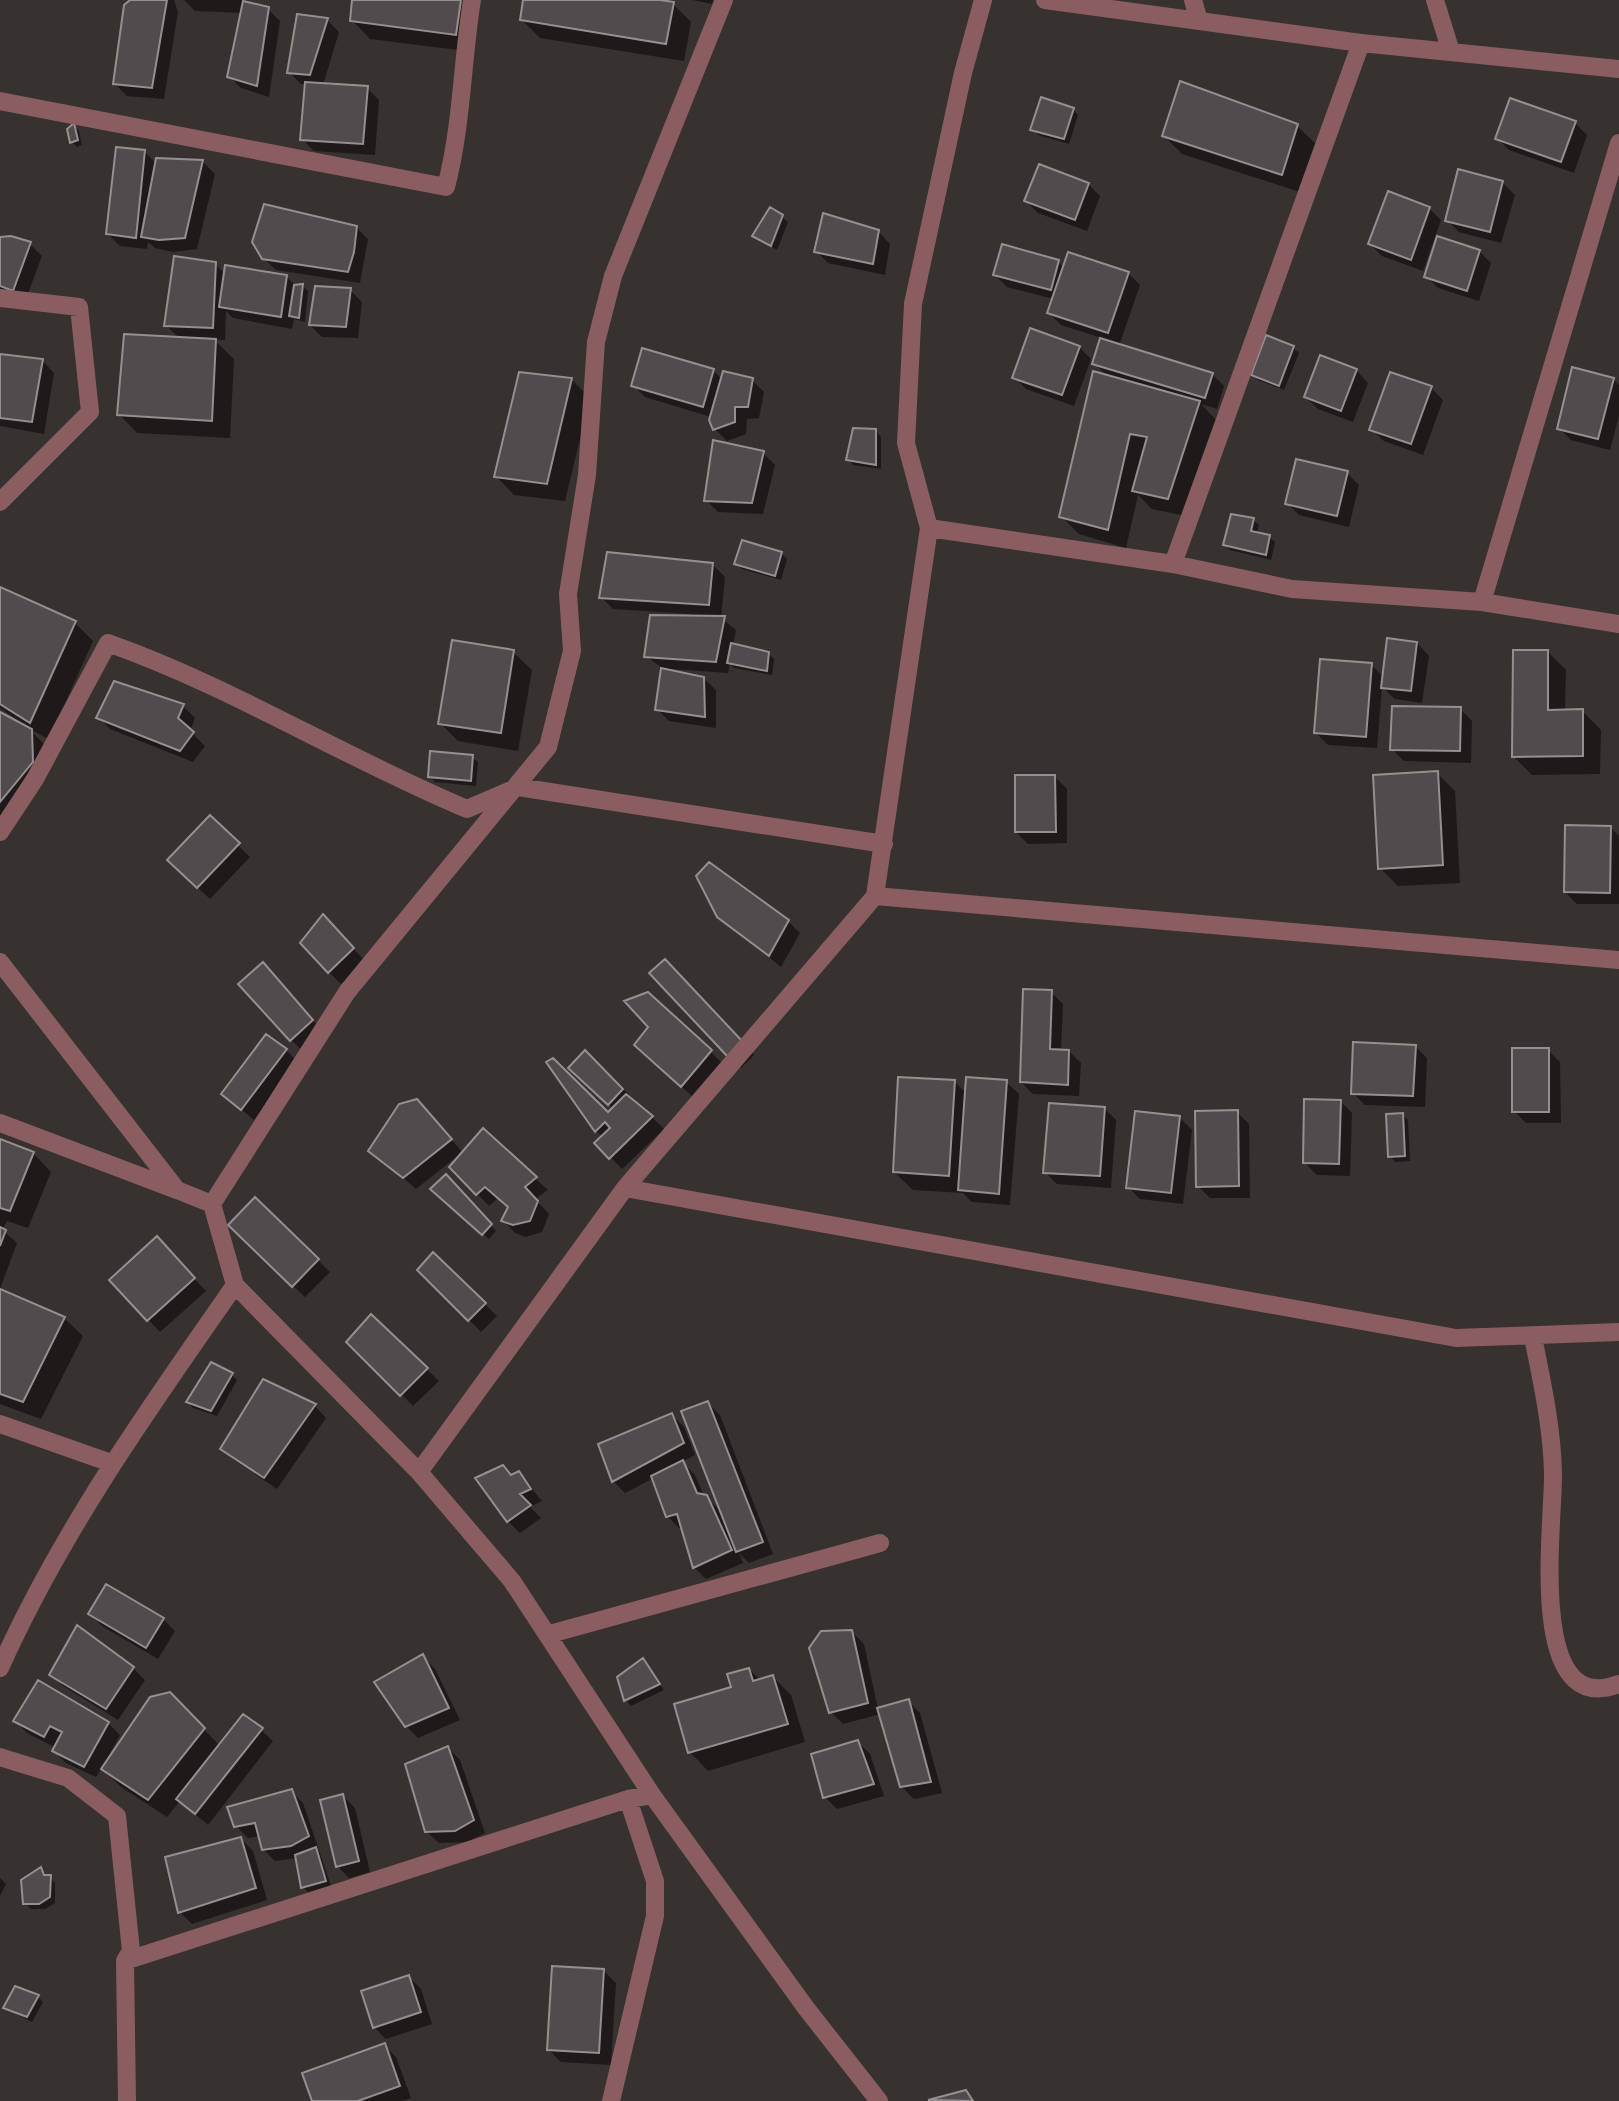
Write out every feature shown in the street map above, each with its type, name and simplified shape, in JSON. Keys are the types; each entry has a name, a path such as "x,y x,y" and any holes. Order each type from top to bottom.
{"street":[{"path":"0,101 446,187 456,148 463,59 472,0"},
{"path":"724,0 609,289 596,342 587,475 568,594 572,651 548,747 518,787 347,992 212,1204 235,1285 419,1472 512,1581 550,1634 652,1795 806,2008 879,2101"},
{"path":"419,1472 625,1188 875,896 929,528 906,443 913,304 963,73 983,0"},
{"path":"1045,0 1361,43 1619,69"},
{"path":"1193,0 1199,21"},
{"path":"1435,0 1451,52"},
{"path":"1173,565 1361,43"},
{"path":"1482,602 1619,143"},
{"path":"0,299 79,307 90,412 0,502"},
{"path":"929,528 1173,565 1292,589 1482,602 1619,624"},
{"path":"0,832 35,779 108,643 169,665 395,779 467,809 518,787 884,844"},
{"path":"875,896 1619,960"},
{"path":"0,962 177,1190"},
{"path":"0,1123 212,1204"},
{"path":"625,1188 1456,1338 1619,1332"},
{"path":"0,1668 26,1611 111,1463 235,1285"},
{"path":"1533,1337 1549,1416 1553,1475 1550,1587 1557,1651 1570,1678 1589,1690 1603,1690 1619,1684"},
{"path":"0,1424 111,1463"},
{"path":"550,1634 880,1543"},
{"path":"0,1756 68,1778 117,1816 131,1951 125,1961 127,2101"},
{"path":"125,1961 628,1799 652,1795"},
{"path":"611,2101 654,1916 655,1881 628,1799"}],"building":[{"path":"130,0 167,0 152,88 113,84 124,5"},
{"path":"352,0 461,0 456,35 350,21"},
{"path":"523,0 674,2 666,44 520,20"},
{"path":"243,1 269,7 257,86 227,77"},
{"path":"297,14 328,18 310,75 287,73"},
{"path":"1180,81 1298,124 1282,175 1162,136"},
{"path":"305,82 368,86 363,144 300,140"},
{"path":"1041,97 1074,108 1064,139 1030,130"},
{"path":"1510,98 1576,121 1561,162 1495,139"},
{"path":"74,123 78,140 70,143 67,129"},
{"path":"116,147 145,150 136,238 106,234"},
{"path":"156,158 203,160 185,238 159,240 141,237"},
{"path":"1039,164 1089,183 1075,220 1024,201"},
{"path":"1458,169 1503,181 1490,232 1445,221"},
{"path":"1388,191 1430,207 1411,260 1368,244"},
{"path":"264,204 357,226 348,272 262,259 252,242"},
{"path":"770,207 783,215 771,246 752,236"},
{"path":"823,213 879,230 873,264 814,252"},
{"path":"11,236 31,242 13,291 0,286 0,237"},
{"path":"1437,236 1480,250 1467,291 1424,277"},
{"path":"1002,244 1059,260 1051,290 993,275"},
{"path":"1068,252 1129,272 1108,333 1047,313"},
{"path":"174,256 216,262 213,328 164,326"},
{"path":"225,265 287,275 281,317 219,307"},
{"path":"303,284 299,318 289,316 294,285"},
{"path":"315,286 351,288 346,327 309,325"},
{"path":"1030,328 1080,346 1062,395 1012,378"},
{"path":"124,334 216,339 212,421 117,415"},
{"path":"1266,335 1294,346 1279,386 1251,375"},
{"path":"1100,338 1213,373 1205,398 1092,364"},
{"path":"642,348 714,369 703,407 631,386"},
{"path":"0,354 43,359 32,422 0,418"},
{"path":"1320,355 1357,369 1341,411 1304,397"},
{"path":"1572,367 1614,378 1598,439 1557,429"},
{"path":"723,371 753,378 748,407 735,407 735,422 713,430 709,420"},
{"path":"1093,371 1200,401 1168,499 1132,491 1147,437 1130,434 1108,530 1059,517"},
{"path":"519,372 572,378 547,484 494,477"},
{"path":"1390,372 1432,386 1411,444 1369,430"},
{"path":"853,428 876,429 876,465 846,460"},
{"path":"713,440 764,451 752,503 704,501"},
{"path":"1296,459 1348,471 1337,516 1285,504"},
{"path":"1231,514 1254,518 1251,531 1270,535 1266,555 1223,545"},
{"path":"742,540 782,552 775,576 734,564"},
{"path":"607,552 713,563 709,605 599,598"},
{"path":"0,587 76,621 30,723 0,704"},
{"path":"650,615 725,616 716,662 644,657"},
{"path":"1387,638 1417,642 1411,691 1381,688"},
{"path":"452,640 514,650 501,733 438,724"},
{"path":"731,643 769,652 767,671 727,663"},
{"path":"1513,650 1548,650 1548,710 1583,709 1583,756 1512,757"},
{"path":"1320,659 1372,663 1366,737 1314,733"},
{"path":"661,668 704,677 705,717 655,710"},
{"path":"114,681 184,704 178,718 194,732 180,751 96,718"},
{"path":"1392,706 1461,707 1460,751 1390,750"},
{"path":"0,712 32,729 33,762 0,802"},
{"path":"430,751 473,755 471,781 428,777"},
{"path":"1438,771 1443,865 1378,869 1373,775"},
{"path":"1015,775 1055,775 1056,832 1015,832"},
{"path":"210,815 240,843 197,888 167,860"},
{"path":"1565,825 1611,826 1610,893 1564,892"},
{"path":"709,862 789,920 769,956 717,917 696,876"},
{"path":"323,914 354,948 328,973 300,943"},
{"path":"665,959 743,1042 728,1057 649,973"},
{"path":"263,962 313,1020 290,1041 238,984"},
{"path":"1023,989 1052,990 1050,1049 1069,1050 1068,1085 1020,1082"},
{"path":"648,992 712,1050 681,1087 634,1045 648,1027 624,1001"},
{"path":"266,1034 287,1049 241,1110 221,1094"},
{"path":"1353,1042 1416,1045 1413,1096 1351,1094"},
{"path":"1512,1048 1549,1048 1549,1112 1512,1112"},
{"path":"585,1050 623,1089 608,1105 568,1068"},
{"path":"553,1058 608,1112 626,1094 653,1116 609,1159 594,1143 610,1128 605,1122 595,1132 546,1062"},
{"path":"898,1077 955,1080 949,1176 893,1172"},
{"path":"966,1077 1007,1080 999,1194 958,1190"},
{"path":"417,1099 452,1139 403,1178 368,1151 399,1104"},
{"path":"1304,1099 1341,1100 1339,1164 1303,1163"},
{"path":"1049,1103 1105,1107 1100,1176 1043,1173"},
{"path":"1238,1110 1239,1186 1196,1187 1195,1111"},
{"path":"1135,1111 1180,1116 1171,1193 1126,1188"},
{"path":"1403,1113 1405,1156 1388,1157 1386,1114"},
{"path":"483,1128 537,1177 525,1187 538,1201 530,1221 513,1225 501,1221 508,1207 485,1187 476,1195 449,1167"},
{"path":"0,1139 34,1152 10,1211 0,1208"},
{"path":"446,1174 492,1224 482,1235 430,1189"},
{"path":"255,1197 319,1259 292,1287 228,1225"},
{"path":"0,1227 6,1230 0,1246"},
{"path":"157,1236 195,1278 147,1321 109,1280"},
{"path":"433,1252 486,1303 468,1321 417,1270"},
{"path":"0,1289 65,1317 23,1402 0,1394"},
{"path":"371,1314 428,1368 400,1396 346,1342"},
{"path":"211,1362 233,1373 211,1411 186,1402"},
{"path":"263,1379 316,1404 264,1478 220,1449"},
{"path":"708,1401 763,1542 736,1552 681,1411"},
{"path":"672,1413 684,1443 612,1482 598,1444"},
{"path":"683,1460 697,1493 707,1495 732,1550 693,1568 677,1514 666,1517 651,1476"},
{"path":"503,1465 511,1475 519,1471 531,1489 520,1494 531,1505 507,1522 475,1478"},
{"path":"106,1584 164,1618 146,1648 88,1614"},
{"path":"77,1625 134,1667 106,1709 49,1675"},
{"path":"852,1630 868,1703 829,1713 809,1648 821,1631"},
{"path":"423,1654 449,1708 405,1727 374,1682"},
{"path":"643,1658 660,1684 624,1701 617,1677"},
{"path":"749,1668 753,1681 773,1675 788,1724 688,1753 674,1704 731,1687 727,1674"},
{"path":"38,1680 109,1722 84,1767 52,1751 62,1732 50,1726 44,1737 13,1721"},
{"path":"170,1692 205,1728 148,1800 101,1769 150,1697"},
{"path":"909,1699 931,1782 900,1787 877,1708"},
{"path":"243,1714 263,1728 195,1814 176,1799"},
{"path":"858,1740 874,1784 823,1798 811,1754"},
{"path":"448,1746 474,1820 455,1831 425,1832 405,1764"},
{"path":"292,1789 309,1836 291,1846 262,1850 255,1823 234,1827 227,1807"},
{"path":"343,1794 359,1861 336,1867 320,1800"},
{"path":"241,1837 256,1888 178,1913 165,1857"},
{"path":"316,1847 326,1881 301,1888 295,1855"},
{"path":"41,1867 44,1875 51,1875 50,1897 39,1904 23,1904 21,1880"},
{"path":"552,1966 604,1969 599,2053 547,2050"},
{"path":"409,1975 421,2012 373,2028 361,1991"},
{"path":"15,1986 39,1995 27,2017 3,2008"},
{"path":"385,2043 400,2086 358,2101 312,2101 302,2073"},
{"path":"966,2090 973,2101 928,2100"}]}
